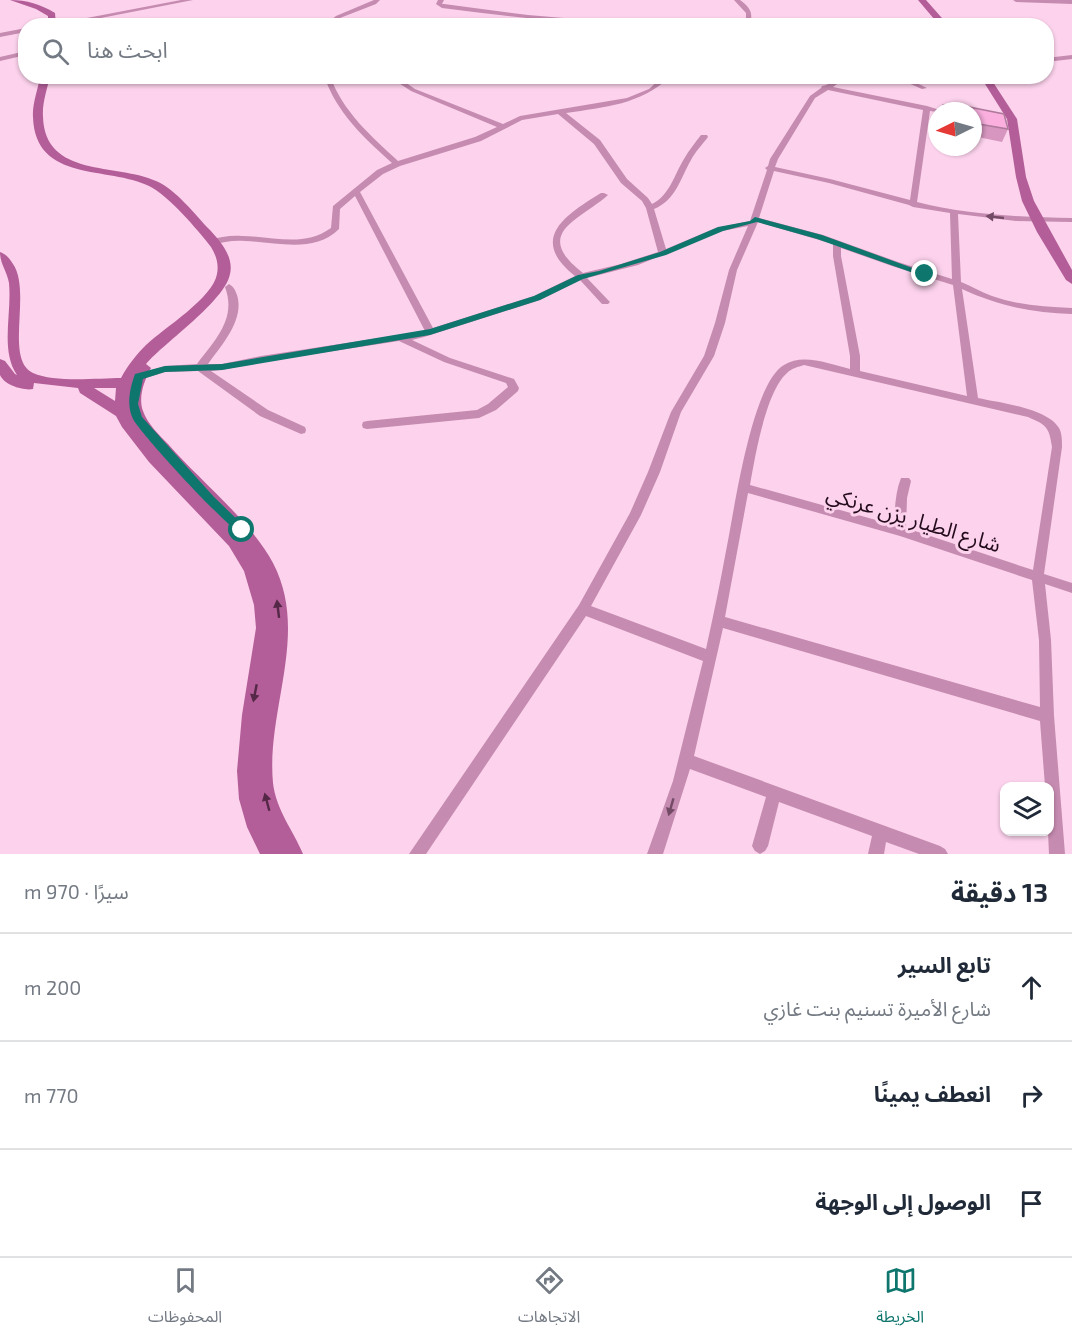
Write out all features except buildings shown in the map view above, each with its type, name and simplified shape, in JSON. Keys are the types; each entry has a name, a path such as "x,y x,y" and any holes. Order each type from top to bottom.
{"main road":[{"path":"14,0 46,10 52,15 52,18"},
{"path":"922,0 938,18"},
{"path":"929,0 944,18"},
{"path":"44,84 38,123 51,152 63,161 76,166 137,178 155,184 169,195 212,242 224,259 222,278 206,301 180,324 131,382 122,412"},
{"path":"989,84 1007,110 1008,124 1028,201 1072,267"},
{"path":"996,84 1019,117 1040,219 1072,280"},
{"path":"0,256 8,265 15,284 8,348 13,365 20,372 32,378 85,385 131,382"},
{"path":"0,271 5,288 0,333"},
{"path":"0,364 6,374 23,384 85,385 131,382"},
{"path":"131,382 133,404 138,418 210,500 242,530 258,551 273,582 280,618 279,646 261,765 267,806 276,829 292,854"},
{"path":"85,385 122,412 142,442 235,541 248,559 258,584 264,609 265,628 247,746 246,784 260,836 271,854"}],"street":[{"path":"90,18 190,0"},
{"path":"336,18 377,0"},
{"path":"441,0 439,4 442,6 532,18"},
{"path":"737,0 748,10 749,18"},
{"path":"1016,0 1072,2"},
{"path":"0,35 18,32"},
{"path":"0,59 18,55"},
{"path":"1054,57 1059,58"},
{"path":"1054,59 1072,57"},
{"path":"330,84 347,113 362,132 396,164"},
{"path":"404,84 413,90 502,126"},
{"path":"212,242 238,237 296,243 326,236 335,229 336,208 380,172 396,164 478,139 520,118 629,99 651,90 658,84"},
{"path":"417,854 583,609 635,515 654,472 675,412 709,356 733,270 754,221 769,168 804,107 829,84"},
{"path":"914,84 924,88"},
{"path":"824,87 927,108 913,205"},
{"path":"560,112 597,142 624,181 645,200 650,207 663,253"},
{"path":"650,207 660,204 675,188 688,160 704,137"},
{"path":"769,168 830,181 913,205 954,213 1016,219 1072,220"},
{"path":"356,191 430,332"},
{"path":"604,195 574,214 557,235 555,244 560,260 580,276 605,302"},
{"path":"954,213 957,283 973,401"},
{"path":"131,382 165,369 234,365 402,339 430,332 537,298 580,276 600,273 663,253 721,229 754,221 837,244 957,283 989,298 1040,310 1072,311"},
{"path":"837,244 855,356 855,374"},
{"path":"200,368 228,329 234,303 229,287"},
{"path":"368,425 479,414 492,407 514,388 510,381 447,360 402,339"},
{"path":"655,854 684,760 711,657 745,488 763,412 775,381 783,369 794,363 804,362 1041,418 1055,431 1055,469 1038,576 1045,640 1047,717 1057,854"},
{"path":"221,382 234,365"},
{"path":"200,368 264,413 301,430"},
{"path":"900,531 901,498 905,481"},
{"name":"شارع الطيار يزن عرنكي","path":"745,488 900,531 1072,588"},
{"path":"583,609 711,657"},
{"path":"718,621 1047,717"},
{"path":"684,760 774,795 940,854"},
{"path":"760,846 774,795"},
{"path":"876,854 880,833"}],"route":[{"path":"242,530 210,500 147,431 138,418 133,404 139,377 165,369 222,367 402,339 430,332 537,298 563,287 580,276 600,273 663,253 721,229 753,223 755,219 819,237 925,274"}]}
